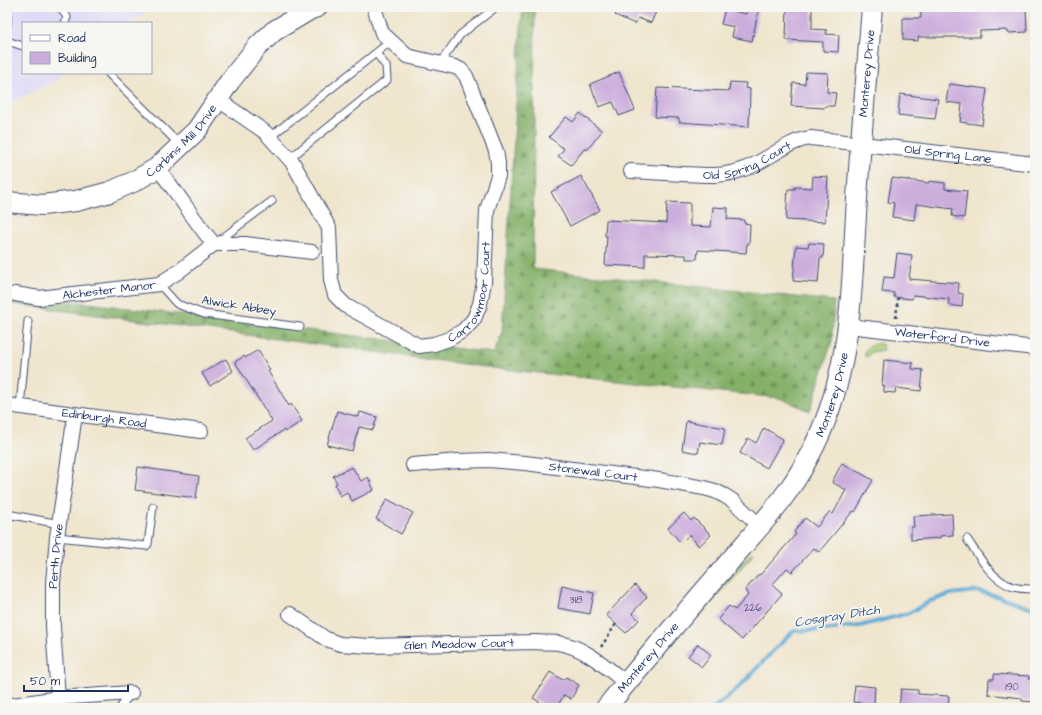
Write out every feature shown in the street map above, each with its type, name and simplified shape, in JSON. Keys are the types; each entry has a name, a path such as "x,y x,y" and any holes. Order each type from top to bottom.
{"street":[{"name":"Corbins Mill Drive","path":"7,202 42,205 76,201 110,192 157,168 197,130 230,81 257,47 274,31 317,7"},
{"name":"Carrowmoor Court","path":"217,99 265,132 293,163 329,228 331,280 335,295 346,306 419,346 434,344 454,336 464,330 474,319 480,304 484,282 488,210 498,176 496,151 466,76 462,70 455,66 407,56 382,33 374,7"},
{"name":"Monterey Drive","path":"606,708 780,502 795,481 821,433 832,403 841,369 849,326 872,7"},
{"name":"Old Spring Court","path":"631,171 714,175 728,174 755,165 794,142 802,139 826,139 861,143"},
{"name":"Old Spring Lane","path":"861,143 1035,164"},
{"path":"157,168 166,178 192,217 214,244 245,244 312,252"},
{"name":"Alchester Manor","path":"15,294 39,298 159,284 178,272 214,244"},
{"name":"Waterford Drive","path":"849,326 1035,348"},
{"name":"Edinburgh Road","path":"13,406 201,431"},
{"name":"Perth Drive","path":"50,702 53,583 74,414"},
{"name":"Stonewall Court","path":"413,465 458,461 496,461 525,463 659,480 716,491 733,501 760,526"},
{"name":"Glen Meadow Court","path":"290,614 326,638 340,644 369,646 536,642 559,643 595,658 626,683"},
{"path":"7,706 132,693"}],"lane":[{"path":"7,27 8,7"},
{"path":"60,7 67,17 65,22"},
{"path":"440,63 460,35 496,7"},
{"path":"7,41 22,46"},
{"path":"270,137 391,41"},
{"path":"289,159 387,80 386,66 376,53"},
{"path":"109,74 180,146"},
{"name":"Alchester Manor","path":"214,244 272,201"},
{"name":"Alwick Abbey","path":"159,284 177,304 204,314 300,327"},
{"path":"13,406 28,321"},
{"path":"7,514 59,531 146,546 148,544 153,507"},
{"path":"967,539 987,568 998,580 1015,587 1035,589"},
{"path":"120,708 132,693"}],"path":[{"path":"895,320 898,298"},
{"path":"595,658 616,624"}],"shaded area":[{"path":"7,7 153,7 132,22 22,22 22,74 64,74 59,78 12,102 7,186"}],"green space":[{"path":"523,7 535,7 533,269 834,301 832,341 810,411 779,398 500,369 7,303 7,293 494,353 502,332"},
{"path":"877,343 882,344 883,350 872,352 867,357 865,356 864,353 868,348"},
{"path":"751,552 754,553 699,617 698,614"}],"building":[{"path":"614,7 658,7 651,23 638,18 635,24 615,15 618,9"},
{"path":"748,7 759,7 752,41 732,37 734,27 721,24 725,9 746,14"},
{"path":"787,7 812,7 812,29 827,30 826,34 839,35 838,52 823,51 823,42 786,40"},
{"path":"994,8 1026,8 1027,32 1008,33 1007,30 980,31 980,37 918,37 918,41 903,40 903,18 921,18 921,10 994,10"},
{"path":"619,72 635,110 619,116 613,102 599,107 590,84"},
{"path":"806,72 828,73 827,92 836,93 834,106 825,106 824,108 791,106 793,83 805,84"},
{"path":"730,82 746,83 745,88 750,89 749,127 679,122 679,118 655,117 657,88 729,91"},
{"path":"949,84 987,89 982,125 960,122 962,104 946,102"},
{"path":"900,94 938,99 935,119 898,115"},
{"path":"580,113 602,131 587,150 585,148 571,165 558,156 564,149 549,137 566,117 573,122"},
{"path":"581,176 600,210 570,226 551,192"},
{"path":"813,176 828,177 825,222 786,220 788,189 795,189 795,187 812,188"},
{"path":"892,178 929,183 929,181 945,183 945,189 967,191 964,218 952,216 953,209 916,204 914,220 892,217 894,203 888,202"},
{"path":"667,202 690,203 690,226 711,227 713,207 728,208 727,219 744,220 744,223 750,224 749,244 747,244 746,253 698,250 697,259 686,259 686,255 645,254 645,267 605,265 607,236 605,236 606,220 666,223"},
{"path":"809,243 824,244 823,258 820,258 818,283 793,281 796,246 808,247"},
{"path":"897,253 912,255 909,279 959,283 958,293 963,294 962,307 948,305 949,299 913,295 912,299 894,297 894,293 882,292 884,277 894,278"},
{"path":"258,350 270,370 268,371 289,406 291,404 302,421 285,432 284,430 253,450 245,438 272,421 235,362"},
{"path":"226,359 233,371 210,386 202,373"},
{"path":"884,360 913,363 912,369 923,370 921,391 896,388 895,393 884,392 884,386 882,385"},
{"path":"337,411 359,417 360,412 377,417 373,430 359,427 352,451 327,445"},
{"path":"686,421 725,428 722,445 700,442 698,453 682,450"},
{"path":"764,428 783,439 767,468 740,453 748,438 756,443"},
{"path":"842,463 873,480 855,512 853,511 819,552 814,548 792,572 787,568 772,585 782,594 742,640 718,619 729,606 735,610 748,595 745,590 796,534 794,532 805,518 817,527 830,511 833,514 846,490 832,482"},
{"path":"138,467 199,476 196,498 135,490"},
{"path":"352,467 361,481 368,477 374,490 352,501 347,492 340,496 335,484 337,483 333,476"},
{"path":"387,499 413,513 401,534 376,519"},
{"path":"684,513 691,521 694,518 711,535 699,546 689,535 681,543 668,528"},
{"path":"952,514 953,535 940,536 940,538 911,540 911,527 914,527 913,516"},
{"path":"635,585 647,597 632,613 639,620 626,633 606,615"},
{"path":"562,586 594,593 590,614 558,608"},
{"path":"698,644 711,655 702,667 688,656"},
{"path":"550,672 563,680 566,677 579,685 571,699 564,695 557,707 550,704 548,707 533,698"},
{"path":"994,674 1029,676 1029,679 1035,679 1035,702 1022,701 1022,698 988,694 989,679 994,679"},
{"path":"855,685 875,687 874,704 853,702"},
{"path":"901,689 918,690 918,694 949,696 948,708 899,708"}],"waterway":[{"name":"Cosgray Ditch","path":"713,708 745,681 794,631 860,626 909,613 930,601 951,594 976,591 1000,597 1035,609"}]}
